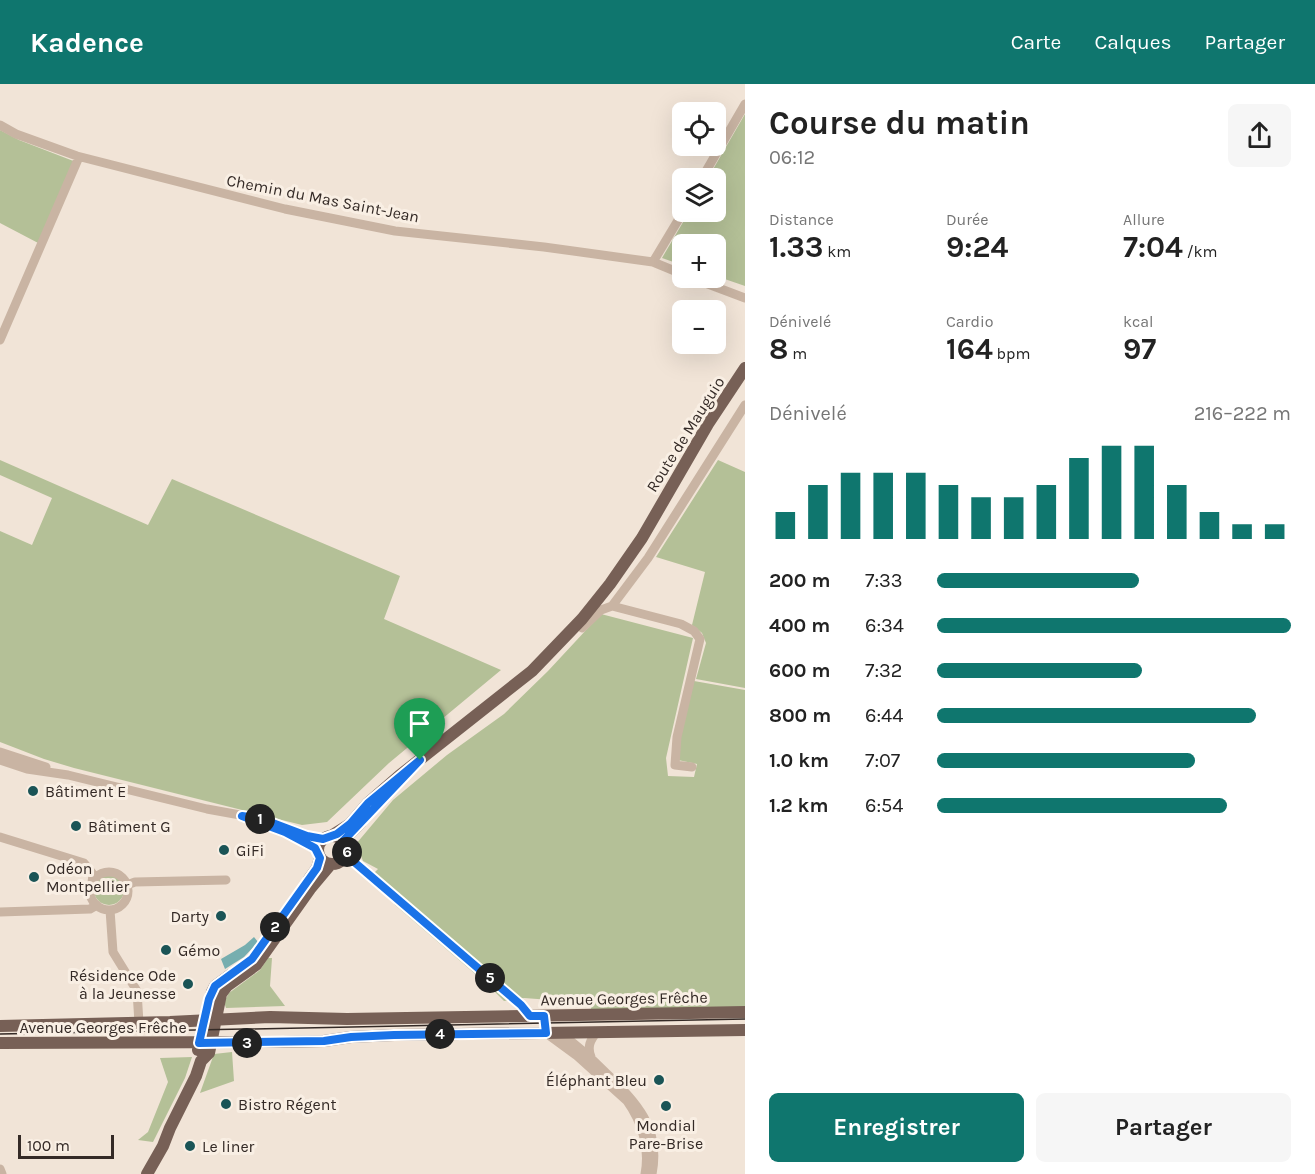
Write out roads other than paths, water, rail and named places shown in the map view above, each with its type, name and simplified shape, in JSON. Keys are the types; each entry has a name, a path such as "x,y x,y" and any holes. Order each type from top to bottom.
{"main road":[{"name":"Route de Mauguio","path":"327,837 337,834 350,824 368,803 532,671 582,620 616,577 655,518 708,424 745,368"},
{"name":"Route de Mauguio","path":"655,518 745,380"},
{"name":"Route de Mauguio","path":"343,841 420,760"},
{"path":"139,1174 170,1128 196,1076 201,1061 197,1057 205,1043 210,1020 221,994 227,986 256,965 310,889 323,858 320,842 327,837 343,841 347,848 346,855 340,862 323,858"},
{"path":"210,1020 209,999 215,986 240,969 257,953 323,858"},
{"name":"Avenue Georges Frêche","path":"0,1026 291,1016 328,1019 745,1012"},
{"path":"560,1015 561,1032"},
{"path":"544,1016 546,1033"},
{"name":"Avenue Georges Frêche","path":"0,1043 324,1041 394,1035 745,1030"},
{"path":"147,1174 164,1146 170,1128"}],"street":[{"path":"708,168 745,104"},
{"name":"Chemin du Mas Saint-Jean","path":"0,125 16,134 79,157 255,202 395,231 544,247 653,262 672,270"},
{"path":"0,340 79,157"},
{"path":"653,262 677,222"},
{"path":"718,288 745,298"},
{"path":"612,606 629,586 745,405"},
{"path":"624,608 629,586"},
{"path":"532,671 564,645 592,616 612,606 681,624 694,631 700,639 686,691 676,743 675,765 692,767"},
{"path":"0,754 68,775"},
{"path":"0,760 27,769 68,775 262,819 307,836 327,837"},
{"path":"242,816 285,832 323,858"},
{"path":"0,837 84,863 93,874 92,883 91,895 97,905 110,910 120,907 126,900 127,885 121,876 111,872 100,874 92,883"},
{"path":"346,855 512,997 530,1016"},
{"path":"127,885 135,882 226,880"},
{"path":"0,912 90,909 97,905"},
{"path":"110,910 113,952 137,991 139,1023"},
{"path":"561,1032 595,1061"},
{"path":"597,1032 590,1041 591,1057 633,1099 648,1123 653,1149 652,1174"},
{"path":"546,1033 576,1055 627,1101 638,1118 644,1135 645,1174"},
{"path":"0,1169 2,1174"}],"water":[{"path":"254,937 258,942 244,957 225,969 221,959"}],"tram line":[{"path":"0,1034 745,1019"}],"place":[{"name":"Bâtiment E","path":"33,791"},
{"name":"Bâtiment G","path":"76,826"},
{"name":"GiFi","path":"224,850"},
{"name":"Odéon Montpellier","path":"34,877"},
{"name":"Darty","path":"221,916"},
{"name":"Gémo","path":"166,950"},
{"name":"Résidence Ode à la Jeunesse","path":"188,984"},
{"name":"Éléphant Bleu","path":"659,1080"},
{"name":"Bistro Régent","path":"226,1104"},
{"name":"Mondial Pare-Brise","path":"666,1106"},
{"name":"Le liner","path":"190,1146"}]}
